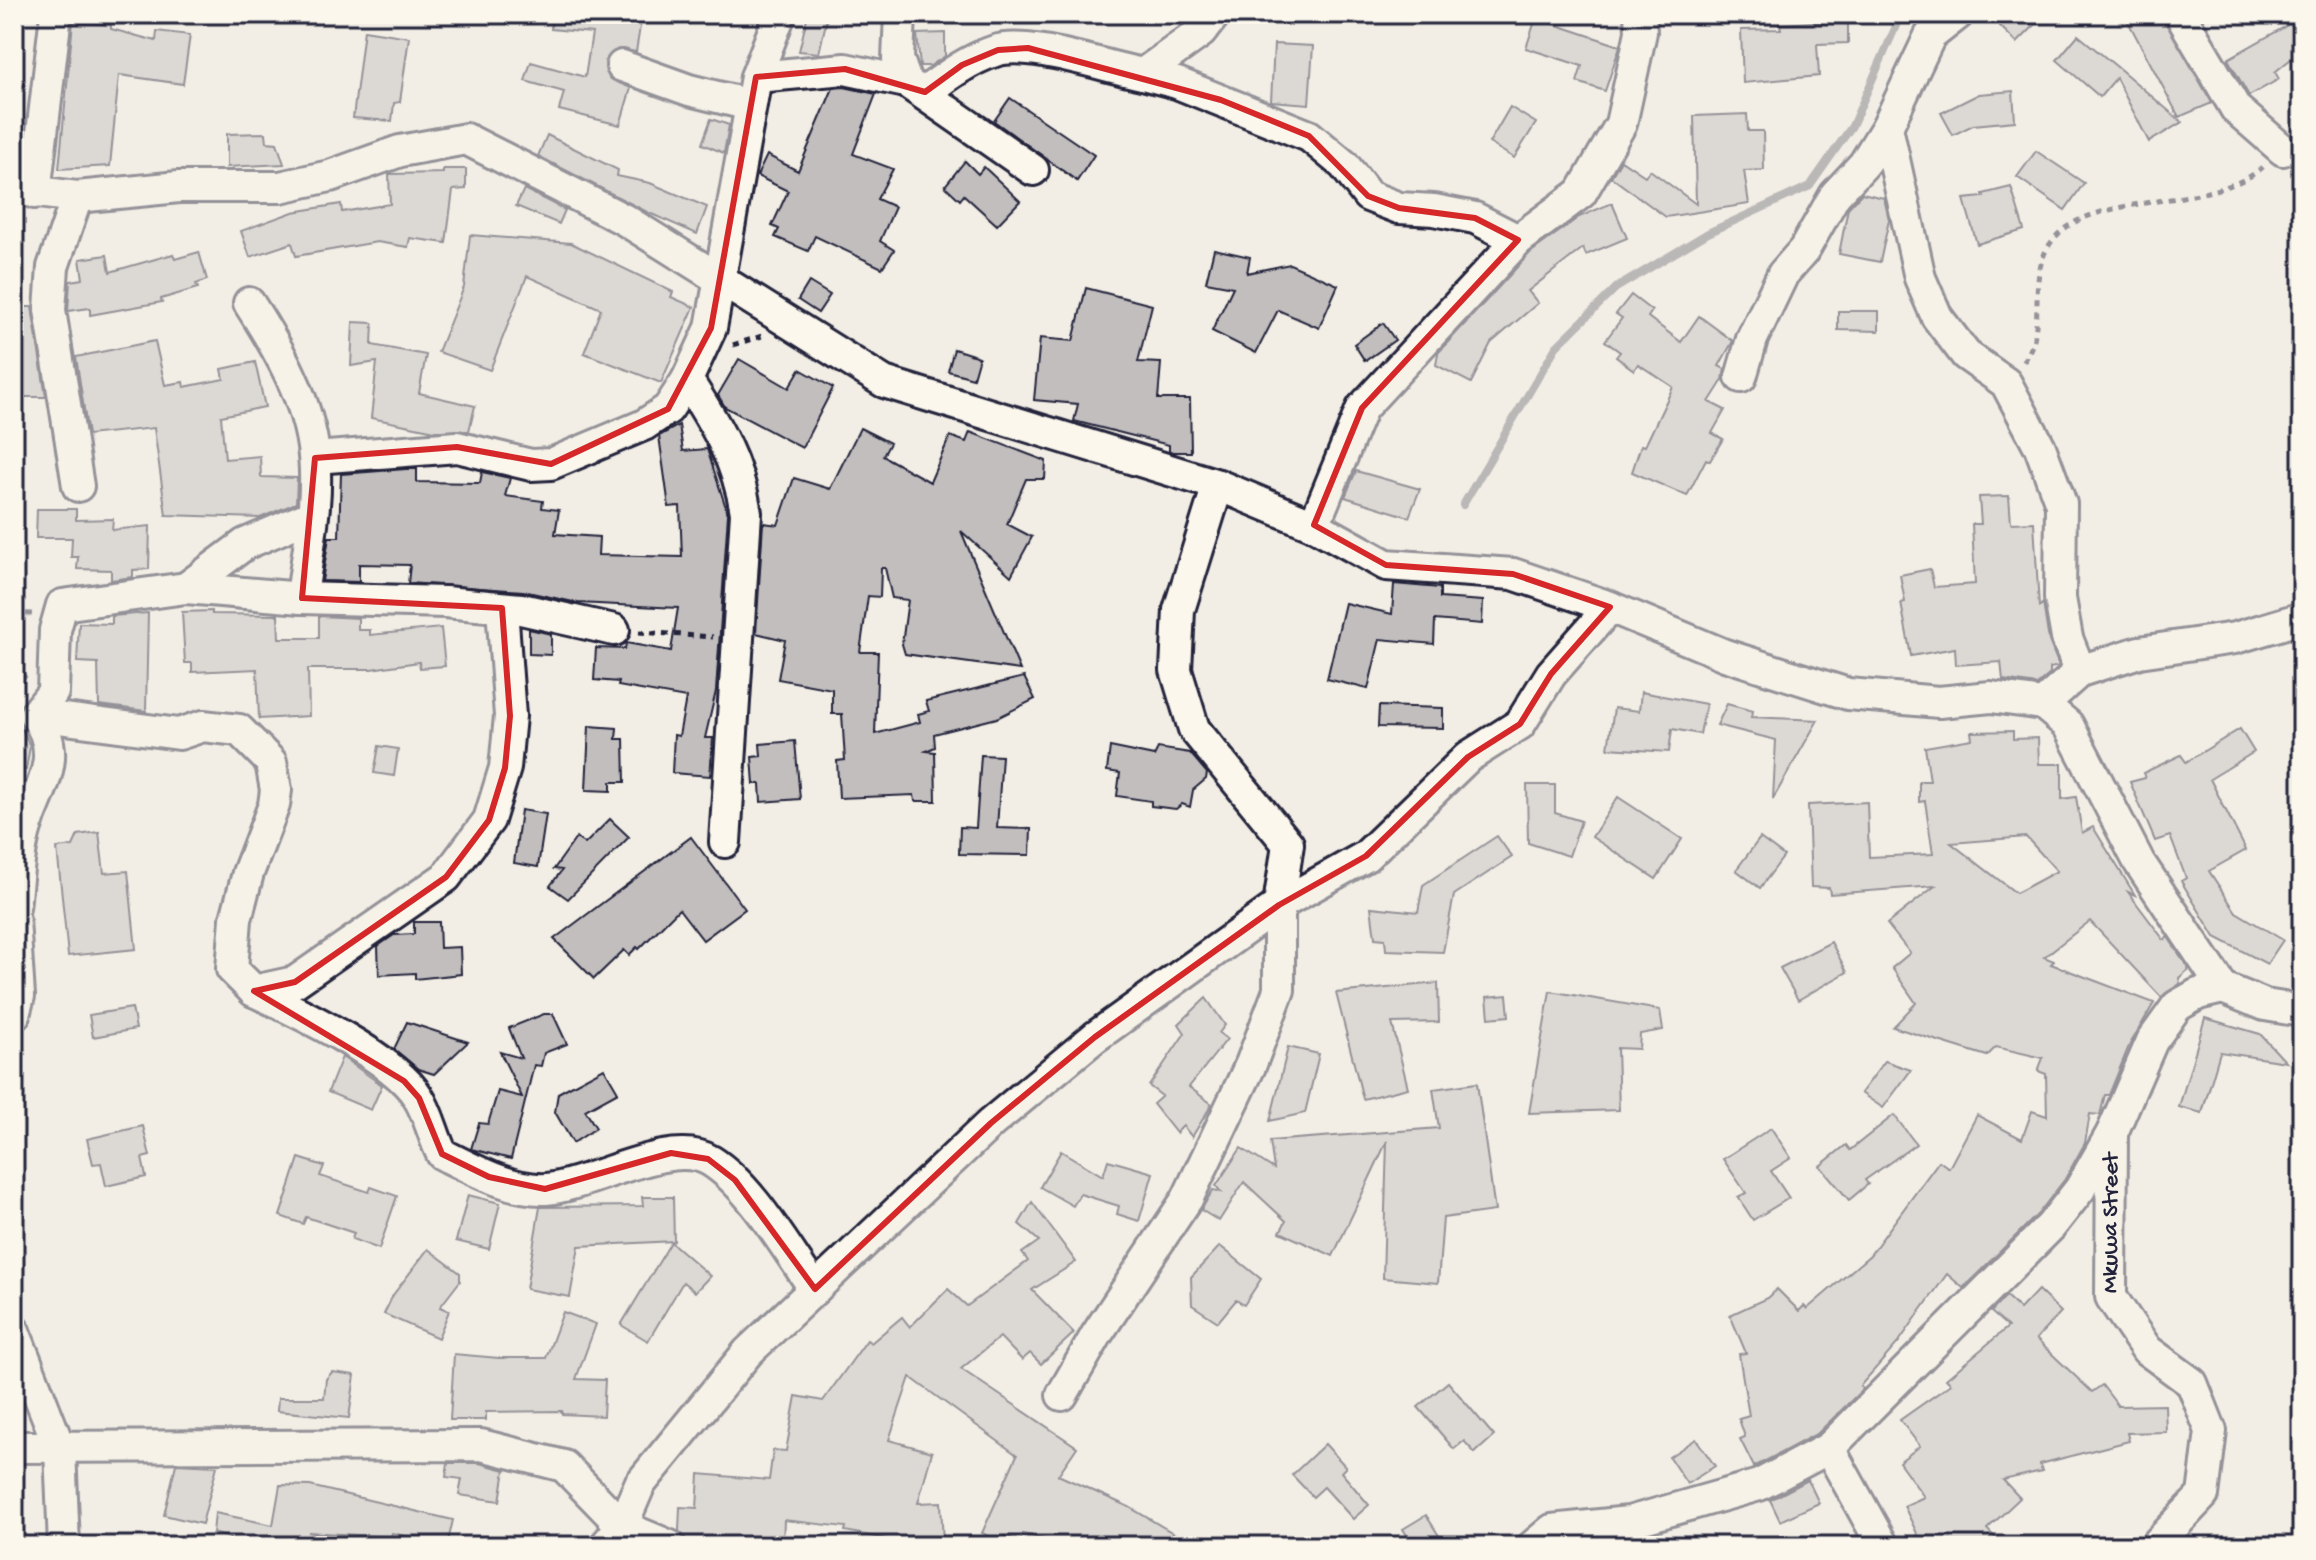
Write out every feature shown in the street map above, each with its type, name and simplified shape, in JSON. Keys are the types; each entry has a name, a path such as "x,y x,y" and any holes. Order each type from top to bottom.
{"street":[{"path":"56,14 24,191 77,197 179,187 280,187 330,176 400,151 466,139 625,220 884,382 1218,485 1314,525 1386,565 1513,574 1610,607 1725,655 1848,694 1939,702 1991,697 2043,704 2068,725 2139,862 2223,988 2265,1005 2302,1011"},
{"path":"315,458 457,447 531,465 551,464 644,425 668,409 687,380 711,328 753,91 780,14"},
{"path":"900,14 898,59 915,87"},
{"path":"1143,74 1182,48 1215,14"},
{"path":"1314,525 1362,408 1518,240 1581,193 1621,124 1641,32 1640,14"},
{"path":"1741,377 1752,339 1783,274 1804,250 1835,195 1864,164 1887,127 1930,36 1958,14"},
{"path":"2180,14 2236,109 2283,150"},
{"path":"915,87 998,50 1028,48 1143,74 1177,83 1309,136 1344,165 1368,196 1399,208 1434,210 1475,218 1518,240"},
{"path":"622,66 689,90 753,91 845,69 915,87 1033,170"},
{"path":"1887,127 1920,278 1937,317 1966,355 2006,383 2040,447 2061,504 2060,598 2067,638 2080,671"},
{"path":"77,197 53,267 50,310 78,486"},
{"path":"249,303 274,342 298,396 315,458 302,598"},
{"path":"687,380 723,436 742,484 746,513 725,842"},
{"path":"1062,1395 1097,1334 1187,1199 1251,1064 1279,990 1279,905 1288,844 1194,729 1176,670 1179,610 1218,485"},
{"path":"186,588 245,544 311,516"},
{"path":"35,715 53,692 55,630 62,605 186,588 302,598 445,602 502,608 614,630"},
{"path":"613,1536 640,1484 748,1352 815,1289 1026,1094 1095,1037 1279,905 1366,856 1468,757 1520,724 1551,674 1610,607"},
{"path":"254,991 295,982 446,877 489,820 505,768 510,716 502,608"},
{"path":"2043,704 2080,671 2139,652 2235,638 2302,618"},
{"path":"35,715 179,734 203,726 239,730 271,762 276,790 274,805 236,919 232,969 254,991 325,1028 404,1081 419,1098 442,1154 489,1177 545,1189 671,1153 708,1159 735,1180 815,1289"},
{"path":"14,908 26,827 42,794 48,764 49,733 35,715"},
{"path":"14,920 19,996 14,1015"},
{"name":"Mkuwa Street","path":"2155,1546 2203,1495 2211,1431 2192,1383 2147,1350 2111,1297 2112,1133 2152,1041 2177,1006 2198,994 2223,988"},
{"path":"1533,1546 1552,1530 1629,1522 1703,1504 1759,1485 1829,1448 2051,1226 2080,1189 2112,1133"},
{"path":"14,1331 60,1449 64,1546"},
{"path":"14,1447 481,1445 564,1466 613,1536 670,1546"},
{"path":"1829,1448 1883,1546"}],"path":[{"path":"2006,383 2024,362 2035,336 2040,266 2053,239 2069,226 2098,214 2227,187 2257,173 2283,150"},
{"path":"729,346 798,329"},
{"path":"614,630 736,639"}],"highlighted area":[{"path":"1028,48 1221,100 1309,136 1368,196 1399,208 1475,218 1518,240 1362,408 1314,525 1386,565 1513,574 1610,607 1551,674 1520,724 1468,757 1366,856 1279,905 1095,1037 991,1123 815,1289 735,1180 708,1159 671,1153 545,1189 489,1177 442,1154 419,1098 404,1081 254,991 295,982 446,877 489,820 505,768 510,716 502,608 302,598 315,458 457,447 551,464 668,409 711,328 756,77 845,69 925,92 962,65 998,50"}],"building":[{"path":"552,14 642,14 636,52 618,49 605,61 609,78 631,88 620,125 559,110 564,92 525,81 531,62 585,77 592,33 551,29"},
{"path":"808,14 828,14 819,53 799,51"},
{"path":"1988,14 2046,14 2017,43"},
{"path":"2124,14 2162,14 2212,103 2179,117"},
{"path":"2302,17 2302,50 2275,72 2279,79 2249,96 2228,59"},
{"path":"1536,18 1620,46 1605,91 1577,82 1582,66 1526,48"},
{"path":"73,22 111,25 111,29 156,41 157,31 190,35 183,84 119,75 110,166 59,169"},
{"path":"1848,23 1848,43 1817,44 1819,76 1743,83 1741,30 1781,29 1780,24"},
{"path":"364,30 409,37 400,102 394,103 392,121 353,118"},
{"path":"945,33 945,56 930,66 920,66 917,34"},
{"path":"2078,35 2182,122 2149,142 2116,78 2100,97 2057,60"},
{"path":"1274,44 1313,46 1309,104 1271,101"},
{"path":"844,87 876,94 853,154 893,169 877,199 895,207 880,241 894,250 882,268 815,236 808,251 775,237 779,229 772,226 788,191 757,176 767,155 798,171 833,88"},
{"path":"2013,91 2015,121 1973,125 1953,135 1941,113 1979,94"},
{"path":"1010,98 1094,155 1077,181 994,121"},
{"path":"1510,107 1536,123 1514,158 1489,143"},
{"path":"1747,114 1748,131 1763,131 1764,170 1744,171 1749,204 1666,217 1611,177 1621,160 1645,176 1650,170 1696,204 1694,116"},
{"path":"711,119 729,125 724,153 702,144"},
{"path":"266,133 267,142 277,143 284,164 227,167 227,134"},
{"path":"547,135 618,170 617,176 650,183 707,207 697,234 538,156"},
{"path":"2036,151 2084,183 2065,210 2017,177"},
{"path":"965,161 978,174 984,167 1020,201 997,225 964,195 960,200 945,186"},
{"path":"443,169 466,169 466,189 453,190 446,243 410,238 408,247 377,242 296,256 292,243 250,257 241,231 293,212 341,204 342,212 390,204 389,174 443,173"},
{"path":"2011,187 2024,230 1977,244 1964,199 1984,197 1983,194"},
{"path":"524,189 565,210 559,224 516,206"},
{"path":"1862,193 1884,198 1889,220 1880,262 1839,254 1848,208"},
{"path":"1612,203 1627,238 1586,255 1583,248 1528,291 1538,303 1491,343 1471,383 1436,365 1438,353 1530,253 1579,217"},
{"path":"470,235 571,243 673,292 671,297 694,307 661,383 584,353 601,309 527,276 490,370 438,352 464,287"},
{"path":"1214,249 1250,257 1247,273 1290,264 1338,285 1319,328 1278,310 1256,353 1212,331 1233,287 1206,282"},
{"path":"199,252 207,280 196,284 198,288 161,299 162,302 90,315 90,308 68,311 70,281 83,279 80,259 107,255 110,272 173,254 175,259"},
{"path":"809,282 830,295 818,313 798,300"},
{"path":"1086,288 1152,305 1138,362 1161,363 1158,399 1190,399 1191,452 1169,451 1169,445 1074,421 1078,404 1034,400 1040,338 1073,341"},
{"path":"1631,295 1652,311 1648,317 1681,342 1699,316 1733,341 1719,366 1725,369 1723,380 1709,402 1725,410 1712,433 1723,439 1710,461 1706,459 1687,496 1632,472 1641,445 1645,446 1673,387 1638,364 1634,370 1616,357 1620,352 1605,341 1622,318 1616,314"},
{"path":"14,307 32,307 46,397 14,397"},
{"path":"1838,311 1879,311 1879,331 1838,330"},
{"path":"353,322 373,323 372,345 426,355 419,393 475,406 469,431 435,431 371,418 377,362 351,366"},
{"path":"1383,323 1395,340 1365,361 1354,344"},
{"path":"155,341 165,385 183,382 184,387 224,379 222,369 255,362 265,407 221,416 225,459 260,456 261,477 297,478 296,503 260,518 166,515 154,428 88,435 76,357"},
{"path":"954,349 979,357 973,378 948,371"},
{"path":"739,359 789,388 800,369 833,388 802,448 725,407 718,395"},
{"path":"679,425 683,451 707,449 728,514 716,691 705,738 713,738 710,776 672,773 674,735 679,736 686,698 618,686 619,682 594,680 596,648 625,649 626,643 671,651 678,608 578,603 523,591 408,583 410,565 359,564 359,582 322,581 329,537 339,537 341,474 406,469 417,469 417,482 480,483 482,472 510,478 505,496 543,501 542,508 559,510 555,534 599,537 598,555 682,557 680,506 669,507 659,436"},
{"path":"860,428 890,443 883,456 930,482 950,436 966,442 970,432 1046,461 1045,479 1026,479 1007,524 1032,537 1011,576 961,531 1020,670 905,654 902,644 908,600 892,598 885,568 881,568 880,597 868,596 860,652 878,652 875,734 920,722 918,714 929,711 926,701 1024,677 1035,699 997,718 934,734 935,747 926,751 935,752 936,801 915,801 914,795 839,798 837,761 845,760 842,714 832,714 832,689 778,679 785,640 756,633 763,523 778,525 794,478 830,489"},
{"path":"1356,471 1420,489 1409,517 1345,497"},
{"path":"2009,496 2011,523 2034,522 2039,607 2043,603 2049,641 2059,666 2050,668 2050,674 2037,685 2003,680 2001,662 1956,665 1955,648 1911,656 1901,603 1905,602 1900,575 1930,569 1934,587 1975,584 1972,524 1981,524 1979,497"},
{"path":"37,509 76,509 76,520 113,519 112,530 150,526 149,569 133,570 133,577 111,580 111,570 77,569 78,557 71,557 72,538 36,538"},
{"path":"1394,584 1440,588 1440,598 1483,601 1482,624 1435,620 1434,644 1380,639 1368,689 1327,679 1345,603 1392,614"},
{"path":"212,611 212,614 278,615 279,638 319,638 319,616 358,618 358,630 370,630 370,635 441,628 445,666 420,668 419,662 371,669 308,669 309,716 259,719 257,669 192,672 192,663 185,663 182,612"},
{"path":"148,613 146,711 99,705 98,663 77,662 79,623 112,624 112,616"},
{"path":"529,629 551,634 551,655 529,654"},
{"path":"1641,692 1706,704 1700,734 1672,729 1669,752 1608,748 1614,708 1639,711"},
{"path":"1727,704 1753,711 1751,717 1818,720 1773,799 1776,740 1717,725"},
{"path":"1379,706 1443,708 1443,728 1378,727"},
{"path":"14,709 18,709 18,721 30,746 26,770 14,769"},
{"path":"589,726 617,728 616,739 624,739 625,782 611,782 611,791 586,790"},
{"path":"2240,729 2254,752 2210,779 2246,850 2209,871 2236,912 2283,940 2267,964 2215,937 2181,881 2186,878 2170,836 2155,841 2130,782 2145,778 2143,773 2181,755 2186,762"},
{"path":"2013,731 2013,739 2038,738 2039,764 2062,764 2062,799 2076,797 2082,833 2093,827 2135,895 2128,892 2164,940 2168,937 2189,969 2179,978 2180,984 2161,997 2090,921 2044,957 2054,961 2051,964 2154,1003 2129,1046 2109,1095 2105,1095 2100,1115 2090,1114 2085,1143 2065,1179 2038,1214 1963,1288 1947,1274 1898,1343 1860,1386 1863,1389 1818,1433 1754,1467 1740,1439 1745,1437 1739,1419 1749,1416 1739,1354 1746,1353 1730,1315 1767,1298 1777,1289 1799,1311 1804,1306 1807,1309 1870,1255 1939,1161 1949,1168 1977,1115 2022,1139 2032,1111 2047,1116 2046,1074 2038,1071 2043,1058 1996,1047 1987,1056 1893,1027 1916,1003 1892,968 1910,953 1887,924 1935,886 1830,894 1829,888 1811,887 1808,805 1867,802 1869,857 1933,854 1925,801 1919,802 1919,781 1930,781 1925,747 1972,739 1971,732","holes":["2026,837 2057,871 2016,893 1951,843"]},
{"path":"795,741 800,799 761,802 760,784 754,784 752,757 761,756 760,744"},
{"path":"379,746 398,749 394,776 374,773"},
{"path":"1110,747 1154,756 1158,748 1190,753 1207,773 1206,779 1193,790 1190,807 1182,804 1176,809 1151,806 1151,801 1117,796 1120,773 1107,771"},
{"path":"981,755 1002,756 997,828 1031,829 1030,855 959,854 960,827 976,828"},
{"path":"1527,785 1555,785 1555,813 1581,821 1569,856 1528,843"},
{"path":"1618,797 1682,839 1656,879 1592,837"},
{"path":"521,810 546,814 538,867 514,863"},
{"path":"610,819 629,837 568,899 550,886 562,870 554,869 576,838 585,844"},
{"path":"99,832 104,873 128,871 136,949 68,956 57,848 73,846 78,835"},
{"path":"1497,836 1512,857 1454,895 1443,952 1386,950 1385,939 1375,938 1371,907 1418,912 1423,885"},
{"path":"691,837 745,909 703,940 679,909 639,949 637,947 629,955 624,950 594,979 554,939"},
{"path":"1760,838 1784,856 1760,888 1736,870"},
{"path":"414,922 439,922 440,948 460,947 461,974 415,979 415,973 379,975 378,946 394,935 414,934"},
{"path":"1831,942 1847,972 1798,1000 1780,968"},
{"path":"1438,983 1439,1022 1392,1023 1408,1088 1363,1099 1336,993"},
{"path":"1550,991 1660,1010 1663,1030 1640,1034 1639,1049 1617,1048 1619,1110 1529,1113"},
{"path":"1507,995 1509,1016 1489,1018 1487,997"},
{"path":"1206,998 1225,1025 1219,1033 1227,1039 1189,1087 1212,1104 1192,1137 1183,1126 1176,1133 1153,1104 1162,1096 1149,1086 1185,1033 1179,1024"},
{"path":"132,1008 136,1029 93,1037 89,1015"},
{"path":"544,1014 553,1014 567,1044 544,1053 541,1066 534,1065 511,1159 471,1149 479,1123 488,1124 498,1091 522,1097 500,1052 521,1058 509,1028"},
{"path":"2205,1018 2260,1034 2286,1062 2220,1052 2202,1113 2179,1107"},
{"path":"407,1022 468,1042 434,1074 418,1069 394,1049"},
{"path":"1288,1047 1319,1054 1305,1113 1270,1121"},
{"path":"342,1057 382,1085 371,1110 328,1092"},
{"path":"1885,1061 1911,1070 1883,1108 1861,1093"},
{"path":"604,1068 618,1092 585,1110 596,1128 573,1143 555,1112 558,1093"},
{"path":"1477,1083 1495,1211 1443,1218 1438,1283 1383,1278 1387,1141 1333,1256 1280,1232 1286,1221 1244,1182 1219,1221 1201,1210 1213,1190 1221,1192 1216,1186 1241,1148 1274,1169 1270,1141 1439,1128 1433,1089"},
{"path":"1894,1115 1916,1144 1865,1180 1868,1184 1849,1200 1820,1166 1846,1145 1850,1150"},
{"path":"143,1126 150,1156 142,1158 146,1177 106,1186 101,1163 93,1164 87,1139"},
{"path":"1771,1128 1791,1158 1771,1171 1789,1198 1753,1220 1738,1197 1746,1193 1723,1159"},
{"path":"1061,1151 1103,1176 1108,1160 1153,1173 1139,1221 1117,1214 1119,1206 1080,1194 1073,1206 1040,1187"},
{"path":"299,1158 324,1166 320,1176 369,1192 371,1187 397,1196 379,1249 352,1239 354,1233 306,1217 303,1224 280,1216"},
{"path":"468,1195 500,1203 489,1249 456,1241"},
{"path":"642,1197 673,1197 674,1241 579,1246 570,1297 526,1289 540,1207 643,1206"},
{"path":"1032,1202 1076,1262 1032,1290 1074,1333 1041,1364 1030,1353 1022,1360 1000,1337 961,1369 1077,1447 1058,1475 1129,1507 1195,1546 1073,1546 1023,1534 1020,1542 1005,1536 1002,1542 982,1533 1017,1455 910,1377 889,1440 932,1452 918,1503 941,1502 943,1544 901,1546 901,1542 845,1531 846,1527 784,1520 783,1544 688,1543 679,1531 680,1507 697,1508 699,1474 769,1480 773,1450 786,1451 796,1396 823,1401 867,1340 871,1343 902,1317 910,1327 948,1289 967,1306 1028,1261 1022,1253 1039,1241 1019,1224"},
{"path":"671,1242 710,1276 695,1292 683,1282 648,1341 621,1325"},
{"path":"1220,1246 1261,1279 1244,1305 1236,1300 1218,1322 1192,1305 1191,1277"},
{"path":"428,1249 460,1273 460,1281 440,1307 449,1311 438,1338 384,1314 393,1295"},
{"path":"2038,1290 2061,1312 2036,1339 2092,1392 2102,1385 2118,1406 2165,1405 2166,1432 2127,1433 2129,1441 2040,1464 2042,1471 2003,1480 2020,1498 1987,1529 2003,1546 1923,1546 1904,1506 1924,1497 1899,1462 1920,1446 1900,1420 1951,1384 1946,1379 2008,1327 1991,1312 2006,1296 2020,1309"},
{"path":"563,1312 596,1324 576,1379 605,1380 603,1416 562,1414 562,1411 486,1412 486,1420 450,1420 454,1354 546,1358"},
{"path":"332,1372 355,1375 349,1418 277,1411 278,1398 324,1398 326,1379"},
{"path":"1448,1382 1494,1436 1475,1453 1464,1441 1454,1449 1418,1407"},
{"path":"1696,1439 1715,1466 1687,1484 1669,1457"},
{"path":"1325,1444 1346,1467 1341,1472 1369,1505 1353,1519 1324,1487 1313,1497 1292,1475"},
{"path":"448,1463 479,1463 505,1470 500,1501 459,1495 462,1479 446,1477"},
{"path":"176,1464 217,1466 202,1524 164,1515"},
{"path":"1808,1480 1819,1503 1780,1521 1770,1500"},
{"path":"280,1485 310,1486 453,1520 447,1546 392,1533 391,1537 308,1532 329,1536 328,1546 228,1546 230,1538 213,1533 215,1513 273,1525"},
{"path":"1426,1515 1441,1539 1430,1546 1414,1546 1403,1529"}],"waterway":[{"path":"1463,505 1556,347 1616,288 1708,233 1810,186 1852,126 1896,26 1896,14"}]}
